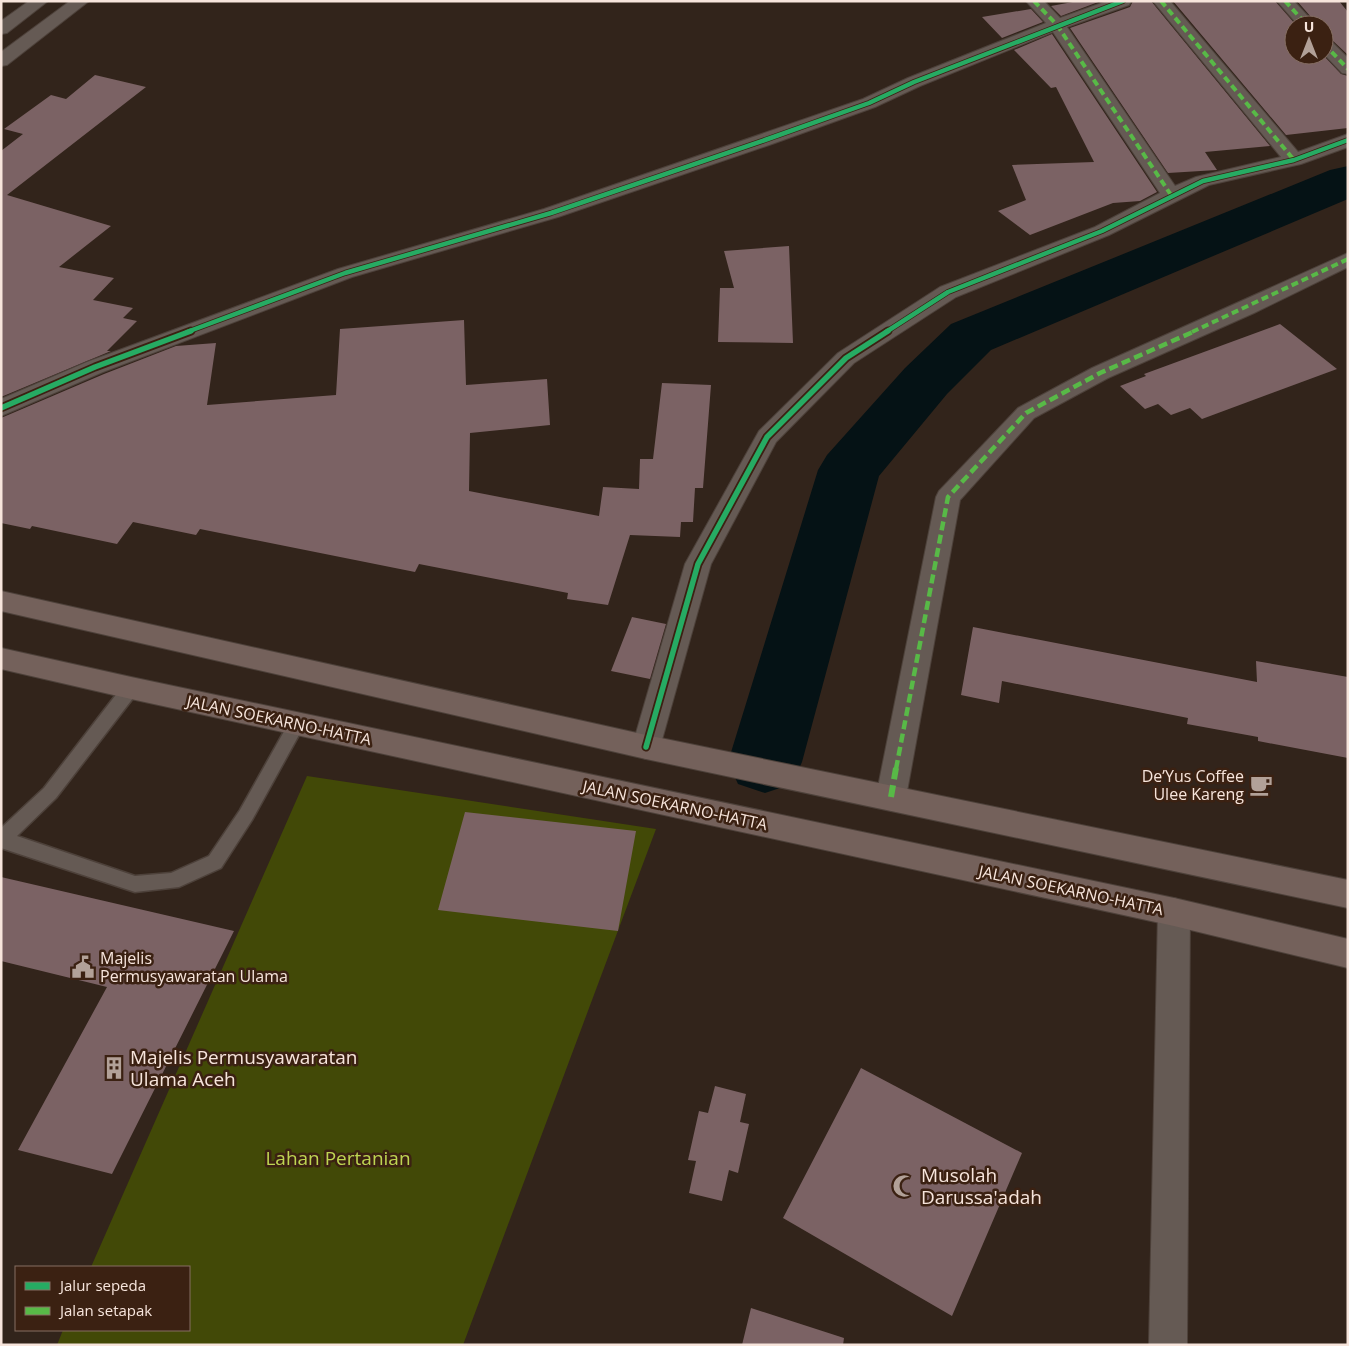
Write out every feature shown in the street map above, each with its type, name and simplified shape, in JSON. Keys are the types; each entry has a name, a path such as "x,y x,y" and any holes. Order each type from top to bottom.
{"highway":[{"path":"1,601 646,747 1348,894"},
{"name":"JALAN SOEKARNO-HATTA","path":"1,658 297,724 1174,912 1348,954"}],"street":[{"path":"1,29 40,1"},
{"path":"1,61 81,1"},
{"path":"1034,1 1057,25 1171,194"},
{"path":"1,408 95,368 296,291 355,270 551,213 765,140 869,103 914,82 1123,1"},
{"path":"1161,1 1294,160"},
{"path":"1285,1 1298,15"},
{"path":"1334,54 1348,69"},
{"path":"646,747 698,564 767,437 846,358 948,292 1102,231 1171,194 1203,181 1294,160 1348,140"},
{"path":"891,797 948,498 1026,413 1100,373 1246,308 1348,259"},
{"path":"1168,1345 1174,912"}],"lane":[{"path":"131,688 50,793 2,840 135,884 173,881 215,862 246,815 297,724"}],"green space":[{"name":"Lahan Pertanian","path":"307,776 656,829 463,1345 57,1345 63,1331 190,1331 190,1266 91,1266"}],"building":[{"path":"1078,1 1101,1 1061,16 1051,6"},
{"path":"1133,1 1151,1 1270,146 1205,152 1217,170 1168,173 1070,28 1130,7"},
{"path":"1173,1 1275,1 1287,15 1284,15 1284,65 1332,65 1341,74 1348,76 1348,128 1286,135"},
{"path":"1297,1 1339,1 1348,12 1348,55 1334,42 1334,15 1309,15"},
{"path":"1031,9 1043,22 1002,38 982,17"},
{"path":"1052,34 1157,192 1140,201 1113,203 1030,235 998,211 1026,200 1012,165 1094,162 1056,87 1051,88 1014,50"},
{"path":"95,75 146,87 7,195 111,226 59,267 114,278 93,300 133,308 123,318 137,321 107,351 111,351 1,397 1,151 23,134 4,129 51,95 66,99"},
{"path":"789,246 793,343 718,342 720,288 734,288 724,251"},
{"path":"464,320 466,385 547,379 550,425 470,433 469,491 599,516 603,487 639,489 640,459 653,459 662,383 711,385 703,488 695,488 693,522 681,522 680,537 630,535 608,605 567,599 568,593 419,564 415,572 200,529 196,535 133,522 117,544 32,526 30,529 1,523 1,418 104,374 176,346 216,343 207,405 336,395 340,329"},
{"path":"1280,324 1337,369 1202,419 1190,408 1171,415 1158,404 1145,409 1120,386 1146,376 1144,374"},
{"path":"632,617 666,624 650,679 611,671"},
{"path":"973,627 1257,682 1256,661 1348,677 1348,758 1258,741 1258,737 1187,724 1188,718 1002,681 999,703 961,695"},
{"path":"465,812 636,831 618,931 438,910"},
{"name":"Majelis Permusyawaratan Ulama Aceh","path":"1,877 234,931 112,1174 18,1150 107,987 1,961"},
{"name":"Musolah Darussa'adah","path":"861,1068 1022,1153 952,1316 783,1218"},
{"path":"715,1086 746,1094 740,1122 749,1124 738,1173 729,1170 722,1201 689,1193 696,1161 688,1160 699,1111 708,1113"},
{"path":"751,1308 844,1338 843,1345 742,1345"}],"waterway":[{"path":"765,762 849,470 926,381 971,337 1348,181"}],"marked path":[{"path":"1034,1 1057,25 1171,195"},
{"path":"1161,1 1294,160"},
{"path":"1285,1 1298,15"},
{"path":"1334,54 1348,69"},
{"path":"891,797 948,497 1026,413 1100,373 1246,308 1348,259"}],"cycle path":[{"path":"1,408 95,367 345,273 551,213 765,140 869,103 914,82 1123,1"},
{"path":"646,747 698,564 767,437 846,358 948,292 1102,231 1171,195 1203,181 1294,160 1348,140"}],"place":[{"name":"De’Yus Coffee Ulee Kareng","path":"1261,785"},
{"name":"Majelis Permusyawaratan Ulama","path":"83,967"},
{"name":"Majelis Permusyawaratan Ulama Aceh","path":"114,1068"},
{"name":"Musolah Darussa'adah","path":"904,1186"}]}
